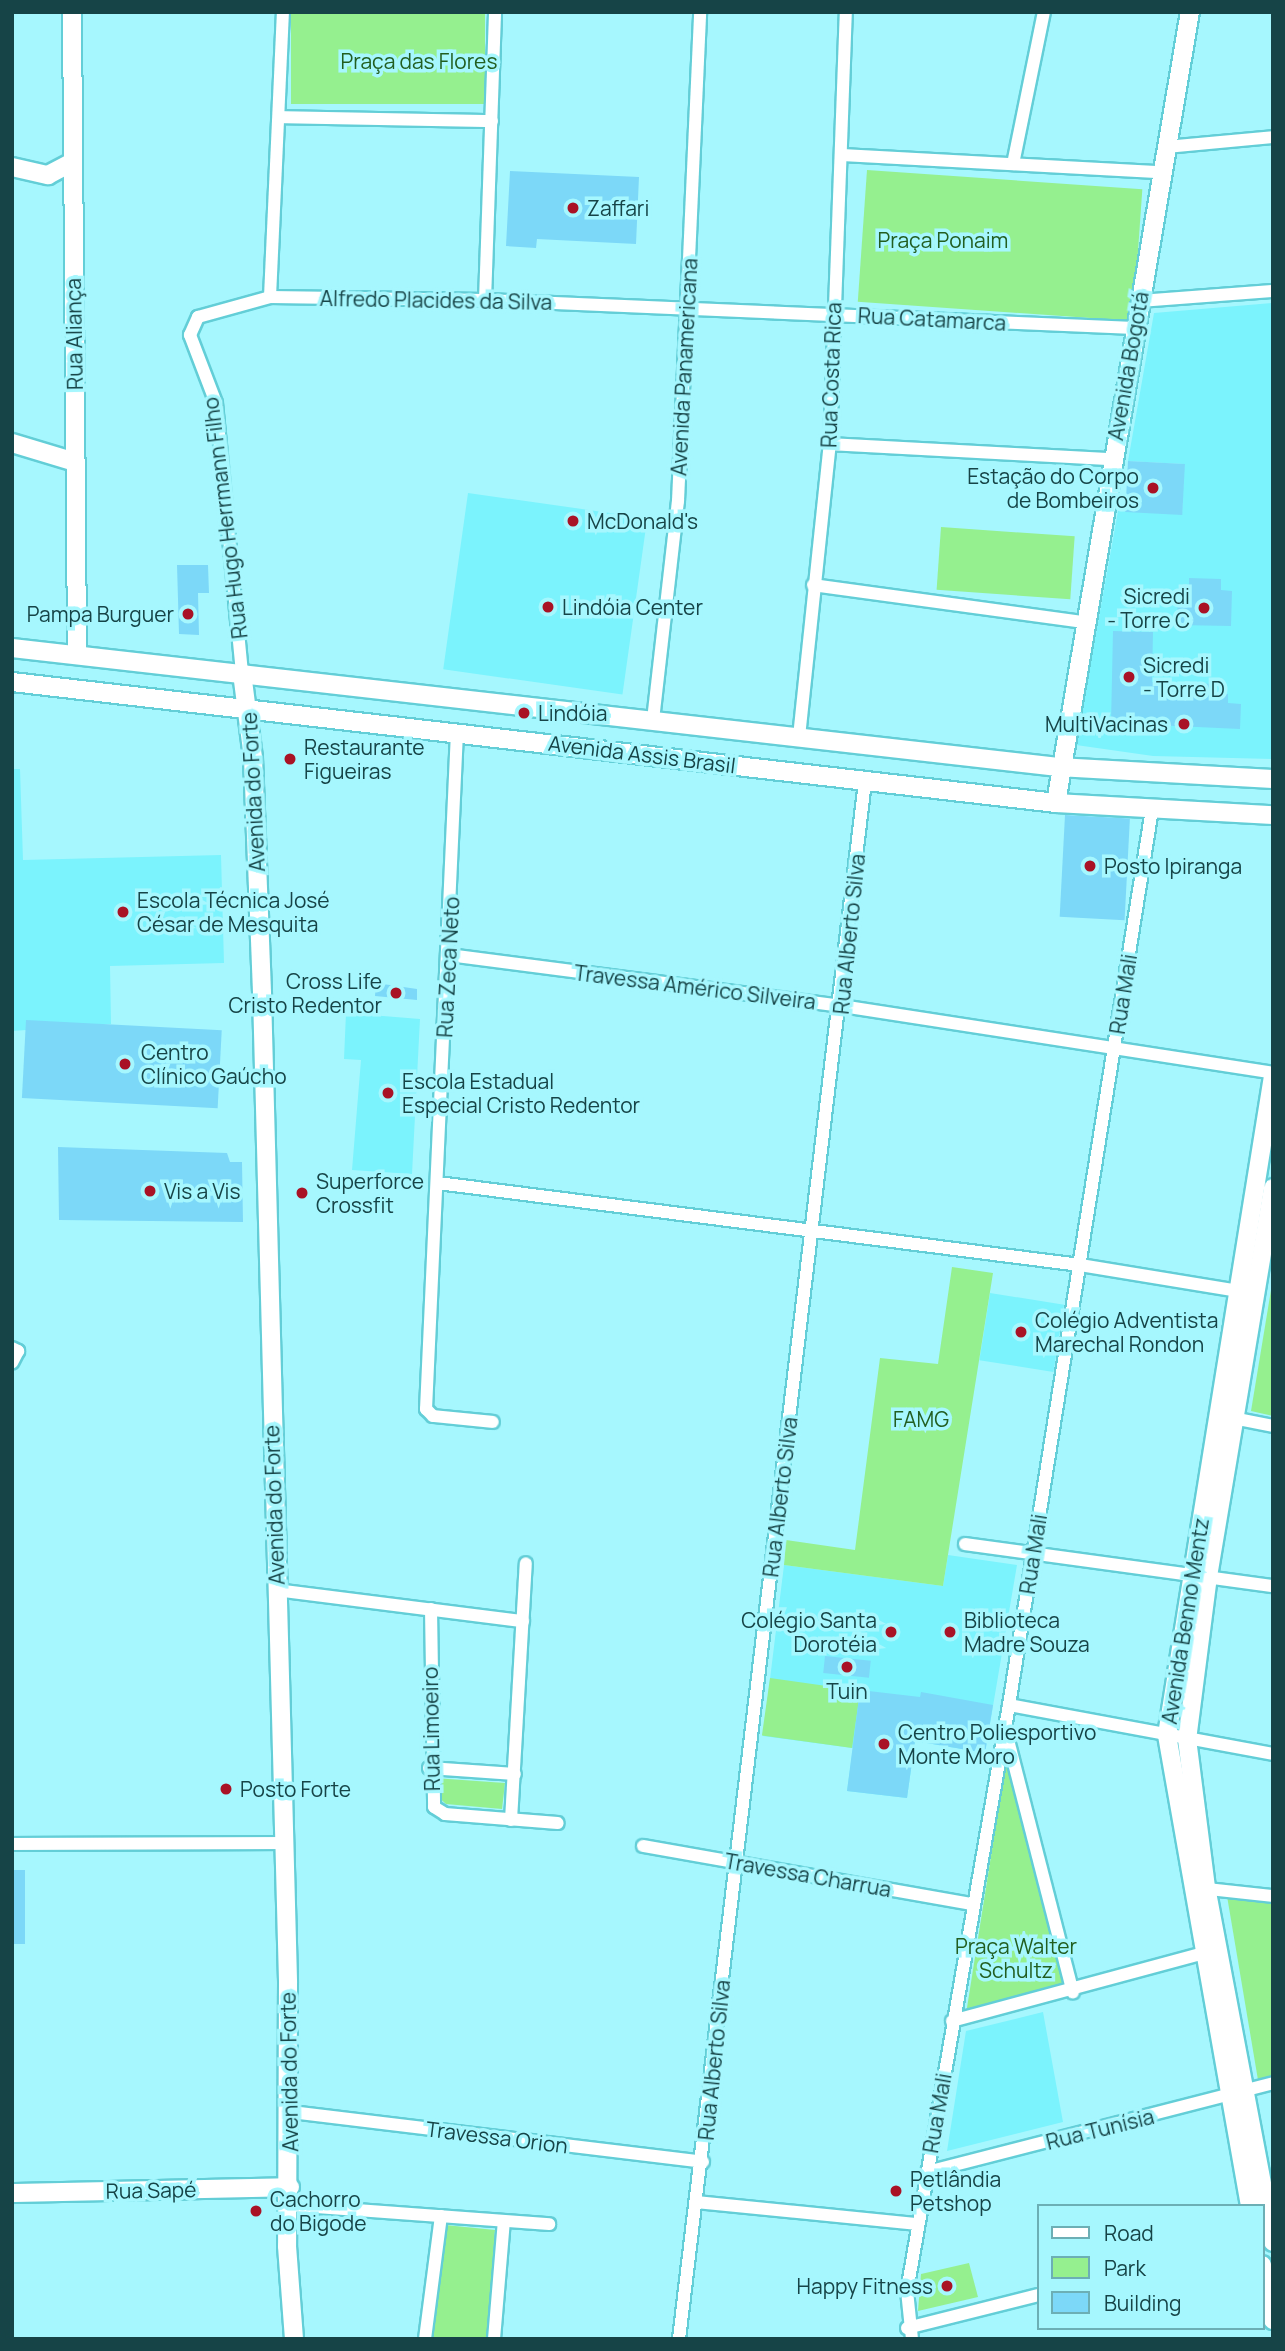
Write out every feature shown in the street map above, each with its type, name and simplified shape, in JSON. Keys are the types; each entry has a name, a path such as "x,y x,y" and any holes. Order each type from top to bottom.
{"main road":[{"name":"Rua Aliança","path":"72,12 77,655"},
{"name":"Avenida Bogotá","path":"1056,803 1058,767 1190,12"},
{"path":"12,159 17,171 48,175 59,174 72,162"},
{"path":"48,175 73,200"},
{"path":"12,443 75,463"},
{"name":"Avenida Assis Brasil","path":"12,648 1058,767 1273,779"},
{"name":"Avenida do Forte","path":"243,673 250,708 291,2112 289,2196 294,2339"},
{"name":"Avenida Assis Brasil","path":"12,682 1056,803 1273,815"},
{"name":"Avenida Benno Mentz","path":"1262,2204 1237,2096 1199,1888 1167,1735 1200,1575 1260,1216 1273,1074"},
{"name":"Avenida Benno Mentz","path":"1260,1216 1273,1188"},
{"name":"Avenida Benno Mentz","path":"1199,1888 1187,1739 1200,1575"},
{"name":"Avenida Benno Mentz","path":"1237,2096 1250,2204"},
{"name":"Rua Sapé","path":"12,2193 289,2196"},
{"name":"Avenida Benno Mentz","path":"1264,2212 1270,2238"},
{"path":"1264,2275 1273,2320"}],"street":[{"path":"270,297 283,12"},
{"path":"485,300 495,12"},
{"name":"Avenida Panamericana","path":"653,720 678,501 700,12"},
{"name":"Rua Costa Rica","path":"799,737 830,444 846,12"},
{"path":"1013,164 1044,12"},
{"path":"279,117 492,121"},
{"path":"1166,147 1273,137"},
{"path":"842,155 1161,172"},
{"path":"1139,301 1273,290"},
{"name":"Alfredo Placides da Silva","path":"191,324 198,317 270,297 485,300 687,308"},
{"name":"Rua Catamarca","path":"687,308 1134,328"},
{"name":"Rua Hugo Herrmann Filho","path":"191,324 216,403 243,673"},
{"path":"830,444 1111,459"},
{"path":"813,585 1083,622"},
{"name":"Rua Zeca Neto","path":"457,732 427,1412 493,1422"},
{"name":"Rua Alberto Silva","path":"679,2339 703,2162 735,1861 842,1006 865,781"},
{"name":"Rua Mali","path":"909,2333 918,2224 1009,1705 1152,809"},
{"name":"Travessa Américo Silveira","path":"449,955 842,1006 1115,1046 1273,1074"},
{"path":"438,1183 1080,1265 1246,1292"},
{"path":"12,1348 18,1351 12,1363"},
{"path":"1226,1416 1273,1426"},
{"path":"965,1544 1273,1586"},
{"path":"511,1820 526,1563"},
{"path":"276,1590 523,1621"},
{"name":"Rua Limoeiro","path":"430,1609 429,1768 434,1807 445,1814 558,1823"},
{"path":"1009,1705 1273,1754"},
{"path":"1005,1728 1073,1993"},
{"path":"429,1768 515,1774"},
{"path":"12,1844 283,1843"},
{"name":"Travessa Charrua","path":"643,1846 972,1904"},
{"path":"1199,1888 1273,1896"},
{"path":"952,2021 1073,1993 1211,1951"},
{"name":"Rua Tunísia","path":"927,2172 1237,2096 1273,2084"},
{"name":"Travessa Orion","path":"291,2112 703,2162"},
{"path":"289,2196 441,2216 549,2224"},
{"path":"696,2202 918,2224"},
{"path":"425,2339 441,2216"},
{"path":"494,2339 503,2221"},
{"path":"909,2333 1036,2296"}],"shaded area":[{"path":"1273,303 1273,759 1153,756 1076,745 1118,511 1182,514 1184,464 1128,461 1154,313"},
{"name":"Lindóia Center","path":"468,493 647,518 622,694 443,669"},
{"name":"Escola Técnica José César de Mesquita","path":"12,769 20,769 23,860 221,855 224,963 110,966 111,1024 12,1031"},
{"name":"Escola Estadual Especial Cristo Redentor","path":"346,1013 420,1019 412,1174 352,1170 361,1060 344,1059"},
{"name":"Colégio Adventista Marechal Rondon","path":"990,1293 1064,1305 1053,1372 979,1360"},
{"name":"Colégio Santa Dorotéia","path":"948,1555 1017,1565 985,1753 915,1741 907,1798 847,1791 853,1748 763,1736 784,1565 943,1586"},
{"path":"1043,2012 1063,2122 947,2151 966,2031"}],"green space":[{"name":"Praça das Flores","path":"291,12 485,12 485,104 291,104"},
{"name":"Praça Ponaim","path":"867,170 1142,189 1133,321 858,302"},
{"path":"941,527 1075,536 1070,599 937,590"},
{"name":"FAMG","path":"952,1267 993,1273 943,1586 784,1565 786,1540 855,1550 880,1358 938,1364"},
{"path":"1273,1278 1273,1416 1251,1411"},
{"path":"770,1678 860,1691 852,1748 762,1735"},
{"name":"Praça Walter Schultz","path":"1007,1755 1064,1988 966,2014"},
{"path":"434,1778 505,1783 502,1809 446,1804 435,1794"},
{"path":"1226,1890 1273,1898 1273,2075 1258,2080"},
{"path":"445,2225 495,2230 487,2339 431,2339"},
{"name":"Happy Fitness","path":"969,2263 978,2297 918,2311 921,2274"}],"building":[{"name":"Zaffari","path":"510,171 639,177 636,244 537,239 536,248 506,246"},
{"name":"Estação do Corpo de Bombeiros","path":"1128,461 1185,464 1182,515 1125,512"},
{"name":"Pampa Burguer","path":"177,565 208,565 209,593 198,593 199,635 179,634"},
{"name":"Sicredi - Torre C","path":"1189,578 1221,579 1221,590 1232,591 1231,626 1177,625 1178,588 1189,589"},
{"name":"Sicredi - Torre D","path":"1113,631 1153,632 1152,682 1217,684 1217,694 1228,694 1228,703 1241,704 1240,729 1111,723"},
{"name":"Posto Ipiranga","path":"1065,815 1130,818 1125,920 1060,917"},
{"name":"Cross Life Cristo Redentor","path":"376,983 417,989 417,1000 375,996"},
{"name":"Centro Clínico Gaúcho","path":"26,1020 222,1030 218,1108 22,1098"},
{"name":"Vis a Vis","path":"58,1147 227,1153 230,1162 242,1162 243,1222 59,1220"},
{"name":"Tuin","path":"825,1656 871,1661 869,1678 823,1673"},
{"name":"Centro Poliesportivo Monte Moro","path":"860,1690 920,1697 921,1692 993,1705 985,1753 915,1741 907,1798 847,1791"},
{"path":"12,1870 25,1870 25,1944 12,1944"}],"place":[{"name":"Zaffari","path":"573,208"},
{"name":"Estação do Corpo de Bombeiros","path":"1153,488"},
{"name":"McDonald's","path":"573,521"},
{"name":"Lindóia Center","path":"548,607"},
{"name":"Sicredi - Torre C","path":"1204,608"},
{"name":"Pampa Burguer","path":"188,614"},
{"name":"Sicredi - Torre D","path":"1129,677"},
{"name":"Lindóia","path":"524,713"},
{"name":"MultiVacinas","path":"1184,724"},
{"name":"Restaurante Figueiras","path":"290,759"},
{"name":"Posto Ipiranga","path":"1090,866"},
{"name":"Escola Técnica José César de Mesquita","path":"123,912"},
{"name":"Cross Life Cristo Redentor","path":"396,993"},
{"name":"Centro Clínico Gaúcho","path":"125,1064"},
{"name":"Escola Estadual Especial Cristo Redentor","path":"388,1093"},
{"name":"Vis a Vis","path":"150,1191"},
{"name":"Superforce Crossfit","path":"302,1193"},
{"name":"Colégio Adventista Marechal Rondon","path":"1021,1332"},
{"name":"Colégio Santa Dorotéia","path":"891,1632"},
{"name":"Biblioteca Madre Souza","path":"950,1632"},
{"name":"Tuin","path":"847,1667"},
{"name":"Centro Poliesportivo Monte Moro","path":"884,1744"},
{"name":"Posto Forte","path":"226,1789"},
{"name":"Petlândia Petshop","path":"896,2191"},
{"name":"Cachorro do Bigode","path":"256,2211"},
{"name":"Happy Fitness","path":"947,2286"}]}
